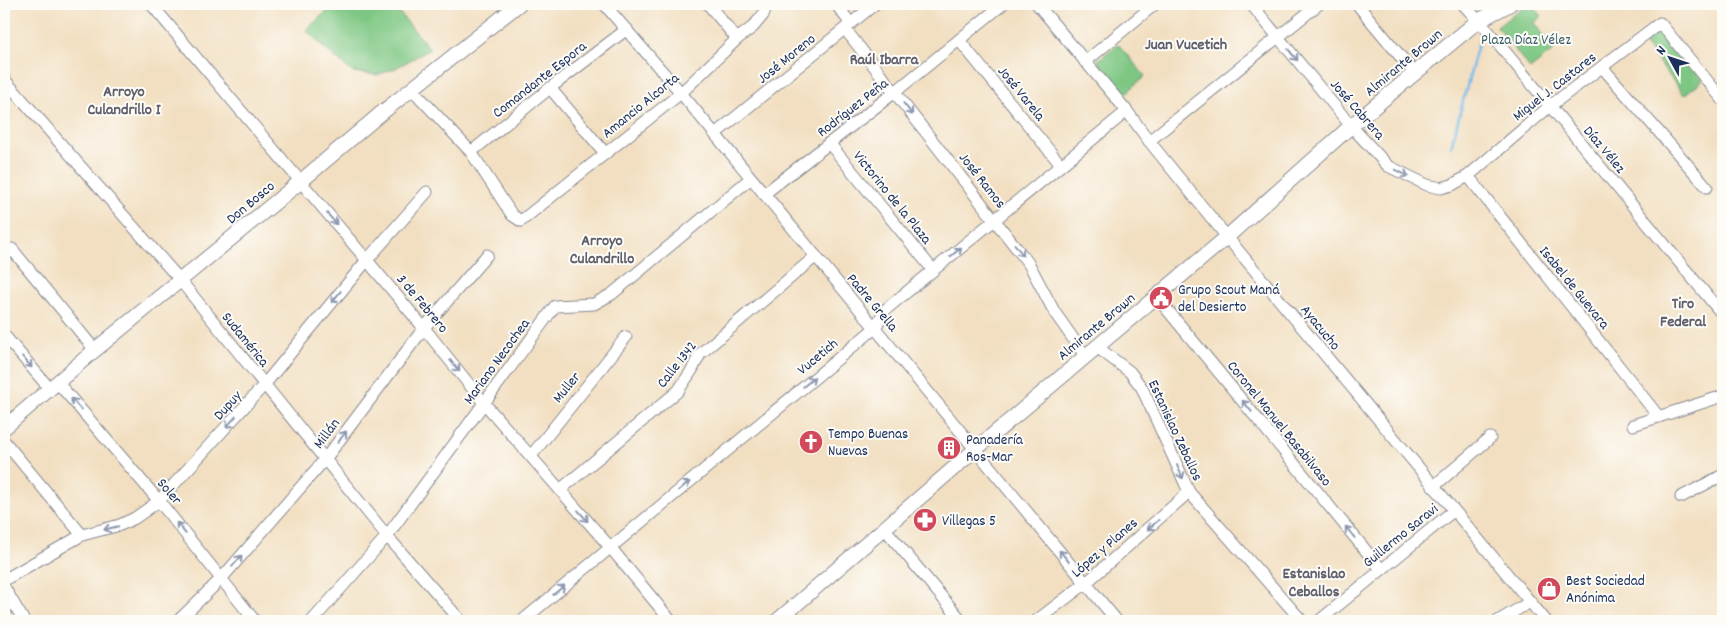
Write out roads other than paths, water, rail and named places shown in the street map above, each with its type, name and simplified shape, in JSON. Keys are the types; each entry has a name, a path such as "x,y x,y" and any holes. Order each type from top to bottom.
{"main road":[{"name":"Don Bosco","path":"4,428 95,350 379,115 519,4"},
{"name":"Almirante Brown","path":"776,621 1227,237 1351,126 1478,21 1510,4"}],"street":[{"name":"3 de Febrero","path":"151,4 424,328 484,403 610,547 671,621"},
{"name":"Padre Grella","path":"604,4 681,93 1117,621"},
{"path":"708,4 737,39"},
{"name":"Amancio Alcorta","path":"471,152 512,215 521,221 681,93 737,39 753,27 763,15 767,4"},
{"name":"José Ramos","path":"836,4 848,27 895,92 1029,264 1055,313 1086,357"},
{"name":"José Moreno","path":"715,134 875,4"},
{"name":"Rodríguez Peña","path":"764,194 895,92 1003,4"},
{"name":"Ayacucho","path":"1037,4 1127,111 1227,237 1433,487 1546,621"},
{"path":"1085,62 1155,4"},
{"name":"José Cabrera","path":"1251,4 1351,126 1388,166 1427,185 1441,188 1452,185 1468,176"},
{"path":"1149,141 1319,4"},
{"path":"1357,4 1415,74"},
{"name":"Díaz Vélez","path":"1463,4 1723,315"},
{"name":"Miguel J. Castares","path":"1468,176 1550,106 1660,23 1723,100"},
{"name":"Comandante Espora","path":"471,152 550,88 627,30"},
{"name":"José Varela","path":"959,40 1061,165"},
{"path":"1602,67 1707,187"},
{"name":"Sudamérica","path":"4,79 180,280 264,386 326,458 387,536 460,621"},
{"path":"550,88 605,154"},
{"path":"412,89 471,152"},
{"name":"Vucetich","path":"522,621 875,328 885,310 1127,111"},
{"name":"Victorino de la Plaza","path":"829,143 933,270"},
{"name":"Isabel de Guevara","path":"1468,176 1659,417"},
{"name":"Mariano Necochea","path":"312,621 387,536 555,306 594,304 612,294 751,178"},
{"name":"Dupuy","path":"4,580 82,535 120,525 135,518 159,501 264,386 367,260 427,192"},
{"path":"4,256 12,249 95,350"},
{"name":"Millán","path":"178,621 222,578 326,458 424,328 487,255"},
{"name":"Calle 1342","path":"560,490 678,391 700,354 816,256"},
{"name":"Coronel Manuel Basabilvaso","path":"1156,296 1381,570"},
{"name":"Soler","path":"4,335 54,386 159,501 255,621"},
{"name":"Muller","path":"530,456 626,337"},
{"name":"Estanislao Zeballos","path":"1097,347 1130,372 1142,388 1189,492 1302,621"},
{"path":"1633,425 1723,396"},
{"path":"1433,487 1490,438"},
{"path":"4,441 82,535"},
{"path":"1681,497 1723,475"},
{"name":"López y Planes","path":"1036,621 1086,583 1189,492"},
{"name":"Guillermo Saravi","path":"1319,621 1454,511"},
{"path":"885,529 962,621"},
{"path":"4,587 24,621"},
{"path":"1498,621 1530,602"}],"waterway":[{"path":"1451,147 1478,44"}],"place":[{"name":"Grupo Scout Maná del Desierto","path":"1161,298"},
{"name":"Tempo Buenas Nuevas","path":"811,442"},
{"name":"Panadería Ros-Mar","path":"949,448"},
{"name":"Villegas 5","path":"925,520"},
{"name":"Best Sociedad Anónima","path":"1549,589"}],"district":[{"name":"Juan Vucetich","path":"1186,43"},
{"name":"Raúl Ibarra","path":"884,58"},
{"name":"Arroyo Culandrillo I","path":"124,99"},
{"name":"Arroyo Culandrillo","path":"602,248"},
{"name":"Tiro Federal","path":"1683,311"},
{"name":"Estanislao Ceballos","path":"1314,581"}],"park label":[{"name":"Plaza Díaz Vélez","path":"1526,39"}]}
